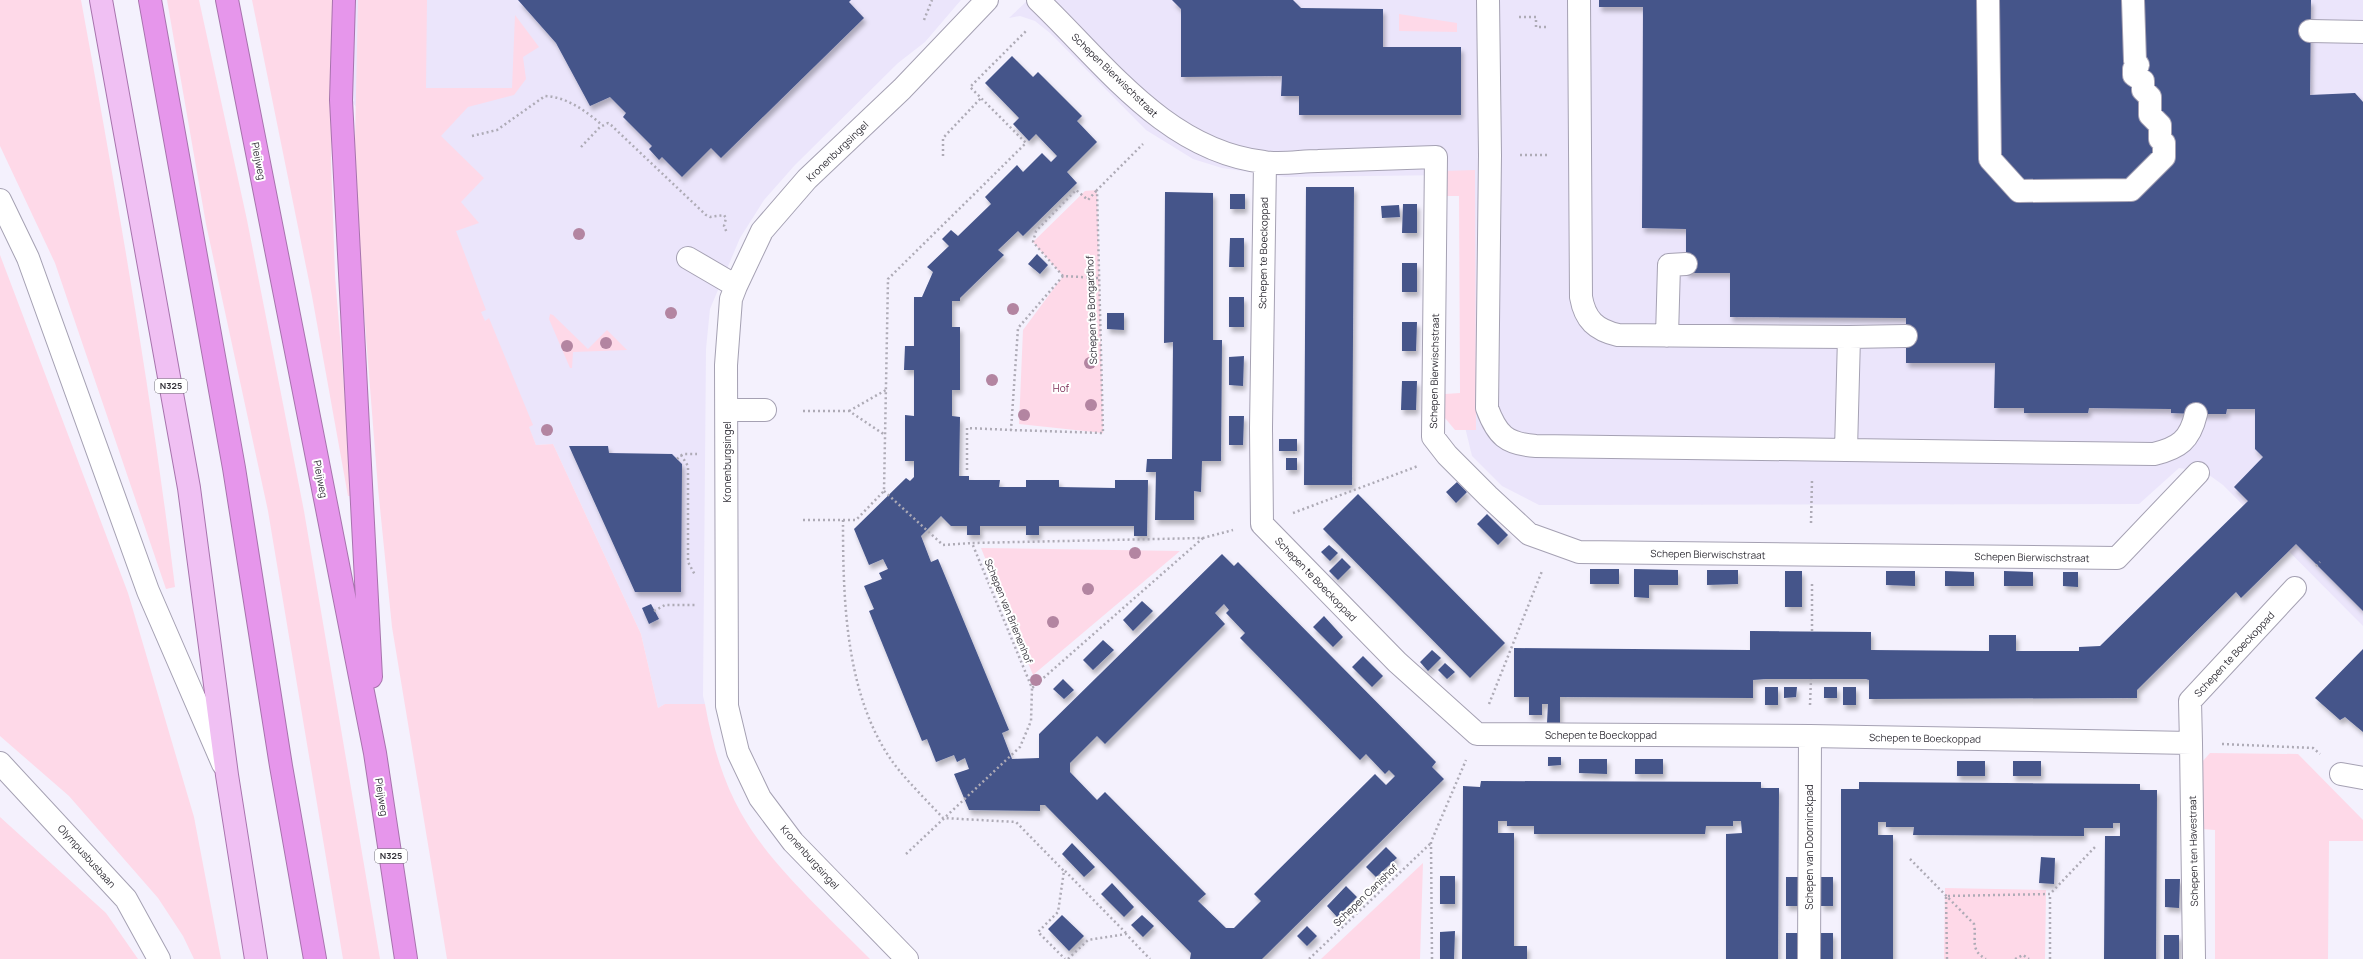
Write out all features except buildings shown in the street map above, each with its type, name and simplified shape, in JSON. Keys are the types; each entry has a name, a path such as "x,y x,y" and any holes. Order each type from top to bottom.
{"highway":[{"path":"150,0 234,468 281,766 315,959"},
{"name":"Pleijweg","path":"227,0 375,753 406,959"},
{"name":"N325","path":"344,0 340,100 375,753"}],"main road":[{"name":"N325","path":"101,0 189,488 227,774 256,959"}],"street":[{"name":"Kronenburgsingel","path":"907,959 793,842 760,798 738,752 727,706 726,365 731,299 762,231 807,179 902,89 987,0"},
{"path":"1580,0 1582,156 1581,297 1584,311 1591,324 1604,332 1618,335 1906,336"},
{"path":"1988,0 1990,158 2019,191 2131,190 2164,157 2164,143 2160,139 2160,125 2150,115 2150,97 2143,90 2143,80 2134,76 2134,69 2138,65 2135,61 2133,0"},
{"name":"Schepen Bierwischstraat","path":"1043,5 1139,100 1165,122 1196,142 1230,156 1265,163 1436,157 1433,437 1447,455 1529,534 1553,544 1579,552 2117,558 2198,473"},
{"path":"1488,9 1490,155 1487,408 1493,424 1503,437 1520,445 1536,446 2154,454 2172,449 2185,439 2193,427 2196,414"},
{"path":"2310,31 2363,32"},
{"name":"Schepen te Boeckoppad","path":"1265,163 1260,428 1262,524 1397,662 1477,734 1810,736 2191,743 2190,701 2295,588"},
{"name":"N325","path":"0,200 28,258 148,591 227,774"},
{"path":"688,258 736,286"},
{"path":"1667,336 1678,264"},
{"path":"1846,450 1849,337"},
{"path":"727,410 765,410"},
{"name":"Schepen van Doorninckpad","path":"1809,959 1810,736"},
{"name":"Schepen ten Havestraat","path":"2191,743 2194,959"},
{"name":"Olympusbusbaan","path":"0,763 126,899 159,959"},
{"path":"2341,774 2363,778"}],"path":[{"path":"803,520 856,520 884,491 888,280 1026,143 970,87 1043,5"},
{"path":"1488,9 1536,17 1536,27 1580,27"},
{"path":"472,136 497,130 545,96 552,96 582,108 602,126"},
{"path":"943,156 943,138 981,98"},
{"path":"1011,430 1018,328 1063,276 1033,242 1036,231 1076,190 1088,200 1096,190 1165,122"},
{"path":"581,147 602,126 608,123 706,215 710,217 724,216 726,218 724,226 727,233 754,248"},
{"path":"1490,155 1582,156"},
{"name":"Schepen te Bongardhof","path":"967,470 967,428 1103,433 1096,190"},
{"name":"Schepen te Bongardhof","path":"1063,276 1098,278"},
{"path":"803,411 848,411 886,390"},
{"path":"848,411 885,435"},
{"path":"681,455 688,466 688,562 696,580"},
{"path":"1262,524 1447,455"},
{"path":"884,491 943,545 972,543"},
{"path":"843,520 843,586 846,626 861,692 874,728 897,768 943,818 1016,822 1150,959"},
{"name":"Schepen van Brienenhof","path":"1203,538 1032,688 972,543 1203,538"},
{"name":"Schepen Canishof","path":"1309,959 1431,842 1477,734 1553,544"},
{"path":"696,599 696,605"},
{"path":"654,611 665,605 727,605"},
{"path":"906,854 1020,747 1031,722 1032,688"},
{"path":"2191,743 2313,748 2341,774"},
{"name":"Schepen Canishof","path":"1431,842 1432,959"},
{"path":"2050,959 2050,894 2096,847"},
{"path":"1910,859 1974,924 1974,947 1977,953 1986,959"},
{"path":"1064,871 1058,912 1038,932 1065,959"},
{"path":"1946,896 2050,894"},
{"path":"1946,896 1947,959"},
{"path":"1068,959 1088,940 1126,934"},
{"path":"2015,959 2023,954 2029,959"}],"shaded area":[{"path":"297,0 961,0 925,42 898,63 795,165 764,200 740,238 710,309 706,349 703,696 705,704 665,704 658,708 641,634 553,444 536,445 470,286 451,233 301,34"},
{"path":"1028,0 2363,0 2363,626 2223,485 2205,472 2179,468 2139,504 1539,505 1502,486 1472,456 1464,423 1468,194 1451,175 1285,177 1222,168 1193,159 1146,130 1050,33 1035,21 1020,16 1009,18"}],"green space":[{"path":"0,0 81,0 108,146 144,367 166,514 175,587 166,589 55,263 0,146"},
{"path":"167,0 199,0 247,220 304,511 380,959 343,959 268,511 206,224"},
{"path":"252,0 335,0 331,161 335,276 353,496 348,496 312,296"},
{"path":"358,0 427,0 426,88 512,88 515,15 539,47 523,57 526,79 514,95 468,107 441,136 484,178 461,202 479,223 456,231 486,310 481,312 485,321 489,318 533,425 529,427 536,445 553,444 641,634 658,708 665,704 705,704 714,747 723,774 734,800 753,832 783,871 870,959 447,959 392,627 378,488 354,186"},
{"path":"1399,14 1457,23 1457,32 1399,31"},
{"path":"1475,170 1476,430 1455,430 1445,418 1445,394 1460,393 1459,196 1444,196 1444,171"},
{"name":"Hof","path":"1097,190 1103,433 1019,424 1023,330 1063,276 1033,242 1085,191"},
{"path":"0,255 128,593 194,817 221,959 194,959 183,936 158,898 69,796 0,736"},
{"path":"550,314 553,315 588,349 607,330 627,350 573,352 572,368 570,368 549,319"},
{"path":"981,548 1180,551 1033,675"},
{"path":"2210,753 2298,754 2363,820 2363,841 2329,841 2328,959 2215,959 2215,830 2202,829 2202,762"},
{"path":"0,817 106,913 138,959 0,959"},
{"path":"1423,863 1420,959 1321,959"},
{"path":"1945,888 2046,890 2045,959 1944,959"}]}
